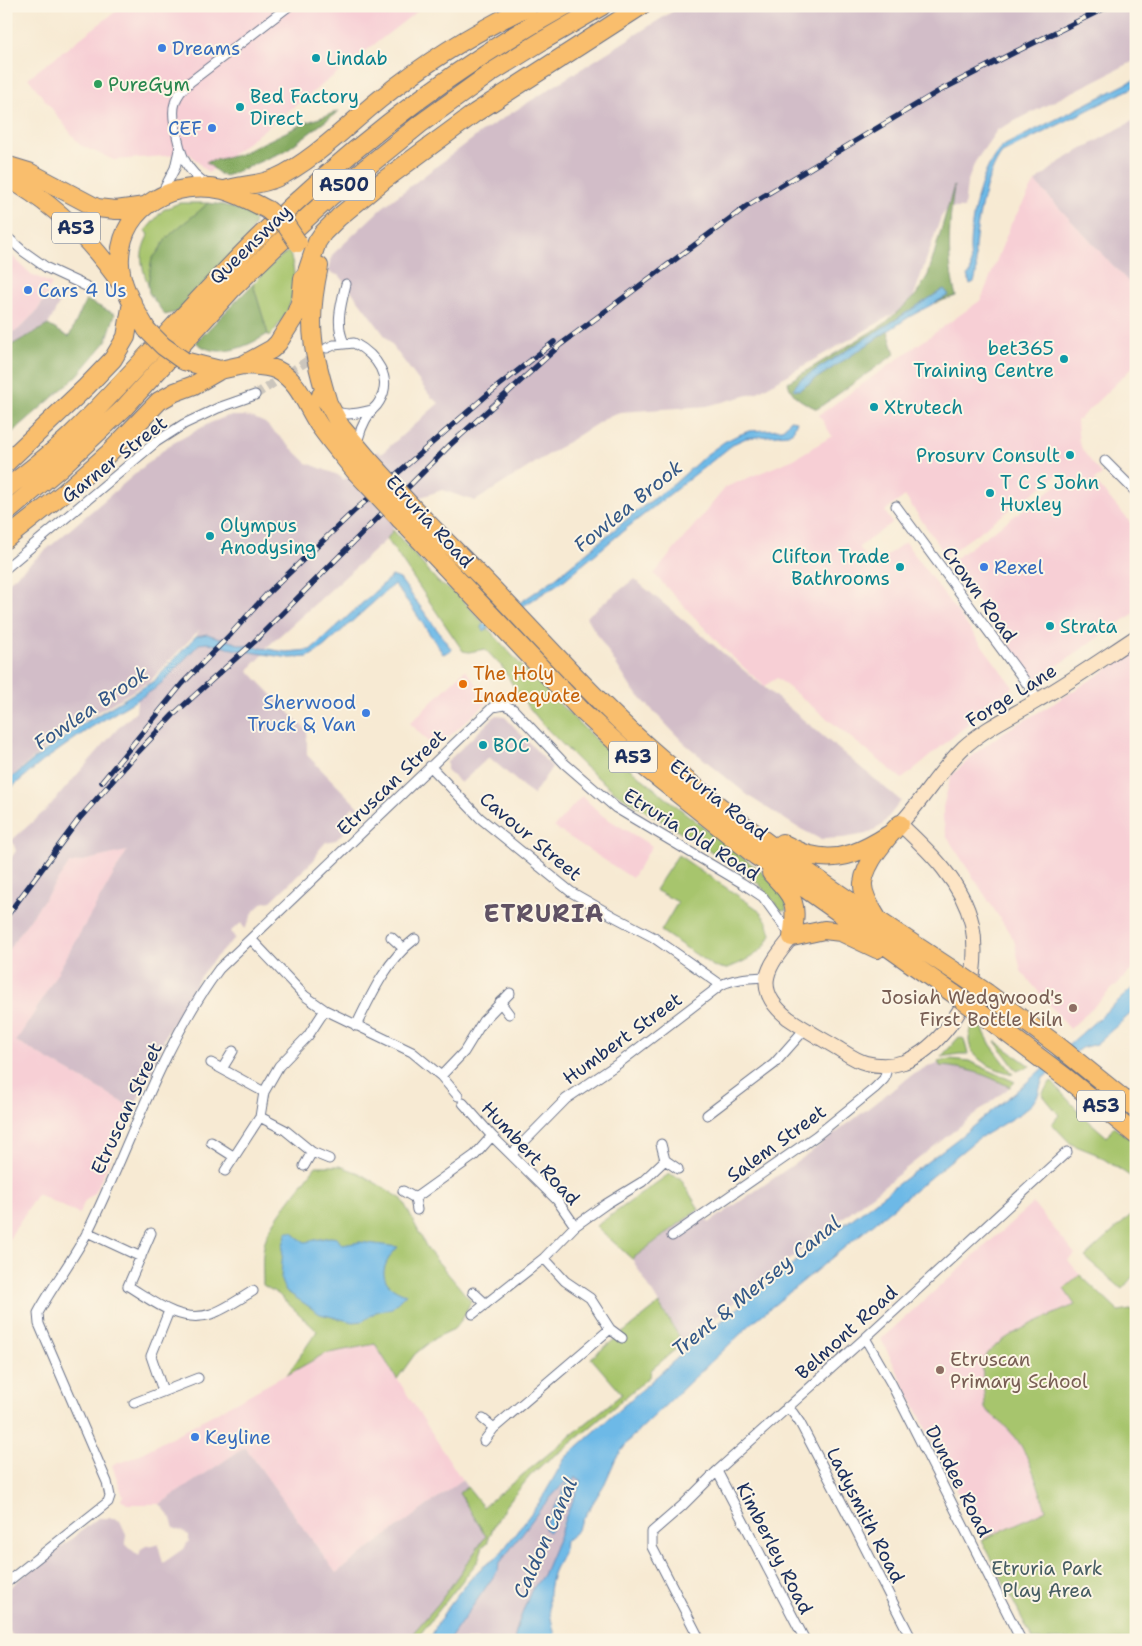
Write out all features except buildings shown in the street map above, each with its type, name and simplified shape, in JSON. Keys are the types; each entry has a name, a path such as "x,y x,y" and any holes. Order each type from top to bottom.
{"highway":[{"path":"219,189 270,180 294,168 382,98 443,54 498,21 529,6"},
{"name":"Queensway","path":"6,489 68,438 107,400 242,255 316,184 392,121 476,60 565,6"},
{"name":"Queensway","path":"6,512 61,468 123,409 234,288 274,248 330,197 420,124 492,72 602,6"},
{"path":"302,292 314,248 362,198 475,112 641,6"},
{"name":"A53","path":"6,165 38,176 97,208 116,210 145,206"},
{"name":"A53","path":"6,178 44,200 69,221 93,246 130,299 147,330 164,346 184,361 220,370 243,365 272,349 292,322 302,292 303,268 298,243 286,225 268,210 219,189 184,189 160,196 145,206 130,223 124,235 119,257 130,299"},
{"path":"326,235 321,255 312,318 313,340 328,403"},
{"name":"Etruria Road","path":"302,292 302,348 307,372 312,386 328,403 360,459 478,603 581,710 632,757 722,831 979,1012 1065,1077 1136,1135"},
{"path":"6,463 102,372 113,359 126,338 130,299"},
{"name":"Etruria Road","path":"243,365 276,369 284,375 298,389 320,426 360,459"},
{"path":"6,539 36,517 109,453 160,401 220,370"},
{"name":"Etruria Road","path":"406,513 491,587 613,715 649,748 743,825 879,921 987,993 1057,1045 1136,1109"},
{"path":"743,825 810,856 828,857 849,856 871,847 895,829"},
{"path":"879,921 867,900 863,884 867,868 895,829"},
{"path":"756,856 792,896 796,916 792,937 824,930 841,932 911,965"}],"street":[{"path":"219,189 200,179 189,169 179,150 173,113 174,105 183,88 289,6"},
{"path":"160,196 171,179 179,150"},
{"path":"6,236 47,268 90,288"},
{"path":"344,343 339,333 340,310 346,284"},
{"path":"327,348 334,344 354,343 367,352 380,366 384,376 385,389 380,401 372,410 358,437 360,459"},
{"name":"Garner Street","path":"6,568 156,442 184,424 254,395"},
{"path":"328,403 335,412 344,414 355,414 372,410"},
{"path":"1105,461 1136,492"},
{"name":"Crown Road","path":"896,506 1039,700"},
{"name":"Forge Lane","path":"895,829 916,808 944,768 964,747 992,726 1039,700 1136,637"},
{"name":"Etruscan Street","path":"6,1583 103,1507 108,1502 110,1496 107,1482 38,1318 40,1309 87,1232 155,1079 182,1026 200,995 219,969 493,707 504,705"},
{"name":"Etruria Old Road","path":"504,705 513,709 564,763 616,808 763,897 792,937"},
{"name":"Cavour Street","path":"430,766 480,818 571,892 653,936 721,985"},
{"path":"792,937 770,964 766,976 769,996 778,1010 805,1029 864,1063 888,1065 904,1062 915,1056 941,1036 956,1016 968,994 973,974 974,957 972,924 952,879 932,853 895,829"},
{"path":"391,937 403,948"},
{"name":"Humbert Road","path":"251,938 305,996 324,1010 412,1052 441,1076 492,1136 557,1200 575,1226"},
{"path":"356,1026 376,986 403,948 415,939"},
{"name":"Humbert Street","path":"512,1154 566,1099 618,1063 721,985 729,981 766,976"},
{"path":"441,1076 464,1052 483,1021 510,993"},
{"path":"500,1002 509,1014"},
{"path":"225,1171 260,1117 264,1092 279,1066 308,1036 324,1010"},
{"path":"707,1116 774,1064 805,1029"},
{"path":"222,1069 233,1051"},
{"path":"211,1063 264,1092"},
{"name":"Salem Street","path":"672,1236 816,1136 875,1088 884,1079 888,1065"},
{"path":"260,1117 286,1130 312,1152 328,1159"},
{"path":"414,1198 475,1155 492,1136"},
{"path":"211,1142 234,1156"},
{"path":"661,1144 665,1160 678,1169"},
{"path":"304,1166 312,1152"},
{"name":"Belmont Road","path":"700,1640 652,1547 652,1532 1067,1152"},
{"path":"473,1314 511,1286 544,1258 575,1226 642,1182 665,1160"},
{"path":"403,1191 414,1198 417,1210"},
{"path":"87,1232 141,1257"},
{"path":"151,1233 128,1286 169,1311 189,1317 212,1314 253,1291"},
{"path":"544,1258 565,1281 590,1298 610,1329 622,1338"},
{"path":"473,1292 486,1304"},
{"path":"163,1391 151,1356 169,1311"},
{"path":"484,1442 494,1428 610,1329"},
{"name":"Dundee Road","path":"865,1338 891,1383 1021,1640"},
{"path":"134,1403 198,1378"},
{"name":"Ladysmith Road","path":"787,1407 794,1413 800,1423 856,1528 912,1640"},
{"path":"484,1420 494,1428"},
{"name":"Kimberley Road","path":"717,1471 805,1640"}],"shaded area":[{"path":"123,6 424,6 208,173 190,154 114,160 80,145 28,78"},
{"path":"681,6 1136,6 1136,60 997,130 975,162 967,183 964,208 948,208 941,217 911,304 756,393 707,406 620,412 609,416 475,501 442,490 421,497 392,528 393,530 387,539 266,648 242,645 207,634 196,636 200,629 150,681 86,719 6,781 6,584 168,446 210,423 228,416 244,416 265,423 307,463 338,475 344,480 378,451 381,454 439,403 431,397 340,276 329,272 332,255 383,207 483,131"},
{"path":"1136,119 1136,290 1035,182 1061,161"},
{"path":"1035,182 1136,290 1136,364 1077,421 1079,442 1083,451 1102,475 1094,480 1136,529 1136,612 1035,681 950,562 1067,478 1062,472 946,556 905,496 885,511 892,523 859,547 872,567 905,542 1013,687 902,779 777,678 764,686 725,650 654,574 726,487 794,459 832,436 819,415 981,300 1011,224"},
{"name":"Cars 4 Us","path":"6,250 31,274 52,284 37,311 18,330 6,334"},
{"path":"47,295 60,302 48,325 6,348 6,334 18,330 37,311"},
{"path":"634,579 901,801 881,826 866,834 820,839 797,827 750,797 684,743 632,689 586,617"},
{"path":"207,643 264,654 248,670 307,731 307,755 364,813 353,807 343,817 348,828 336,840 326,842 314,860 271,901 262,903 254,911 245,929 241,923 231,931 235,938 201,975 167,1032 150,1075 133,1108 16,1041 36,1010 127,851 69,864 6,953 6,865 16,851 12,840 47,809 119,727 136,712 137,700 165,680 198,644"},
{"path":"1136,651 1136,966 1070,1029 1021,971 1014,940 947,837 943,820 943,807 951,776 977,752 1004,732 1051,705"},
{"path":"465,670 490,700 435,749 410,723"},
{"path":"496,715 504,716 552,767 533,795 489,757 461,783 447,771 447,762"},
{"path":"582,796 603,816 652,846 632,878 554,827"},
{"path":"127,851 36,1010 16,1041 133,1108 95,1193 85,1201 79,1214 37,1194 6,1244 6,953 69,864"},
{"path":"949,1061 959,1063 1010,1087 683,1343 632,1259 699,1209 709,1223 800,1160 912,1075 928,1066"},
{"name":"Etruscan Primary School","path":"1033,1203 1075,1254 1068,1260 1080,1275 1064,1289 1075,1305 1020,1330 994,1347 1006,1427 1017,1439 1027,1457 1046,1510 982,1540 881,1339"},
{"name":"Keyline","path":"375,1344 462,1480 336,1573 245,1447 160,1504 127,1504 121,1499 123,1496 112,1465 131,1459 324,1354"},
{"path":"245,1447 336,1573 462,1480 467,1487 459,1493 486,1536 439,1603 407,1640 16,1640 6,1627 6,1590 98,1518 114,1518 120,1521 126,1534 126,1545 139,1556 141,1549 158,1544 163,1563 183,1549 189,1541 189,1535 174,1528 170,1516 160,1504"},
{"path":"575,1477 581,1480 576,1497 561,1525 561,1532 543,1575 531,1591 514,1640 449,1640 498,1570 498,1564 542,1507 566,1481 568,1482 563,1491 551,1530"}],"green space":[{"path":"339,111 285,151 226,176 220,174 206,162 238,155 305,123"},
{"path":"954,186 949,241 951,269 956,296 935,303 949,295 944,289 800,380 799,390 888,331 895,354 817,409 799,399 792,392 788,382 884,324 916,295 928,275"},
{"path":"179,203 208,203 164,241 152,258 148,285 142,259 143,247 149,234 145,231 163,210"},
{"path":"208,203 224,205 252,214 255,223 247,239 178,312 165,315 149,293 148,285 152,258 171,234"},
{"path":"289,251 294,275 292,297 284,317 269,337 253,284 278,259"},
{"path":"253,284 268,334 242,347 223,351 204,348 196,342"},
{"path":"86,300 115,314 106,342 77,376 6,438 6,348 48,325 69,337"},
{"path":"393,530 438,582 460,597 527,672 600,744 764,874 786,898 786,911 781,910 759,884 740,869 616,793 584,766 546,728 518,694 503,668 485,649 469,652 463,651 387,539"},
{"path":"678,855 756,908 767,921 771,934 759,952 747,960 726,969 713,966 661,931 678,902 655,890"},
{"path":"974,1021 981,1026 991,1045 1013,1074 992,1067 974,1054 969,1040"},
{"path":"959,1037 964,1039 968,1054 941,1057"},
{"path":"995,1041 1030,1066 1017,1071"},
{"path":"950,1059 969,1061 1015,1082 1010,1087 976,1072 940,1066 938,1061"},
{"path":"1051,1081 1081,1114 1107,1137 1113,1127 1136,1142 1136,1180 1096,1154 1071,1144 1052,1124 1059,1115 1042,1094"},
{"path":"316,1166 340,1166 359,1173 402,1199 428,1250 471,1301 463,1318 454,1329 435,1338 415,1354 397,1379 375,1344 324,1354 287,1375 317,1331 278,1294 263,1285 263,1249 266,1238 275,1221"},
{"path":"669,1174 680,1178 699,1209 632,1259 596,1226"},
{"path":"1131,1215 1136,1220 1136,1273 1122,1289 1085,1257"},
{"name":"Etruria Park Play Area","path":"1080,1275 1119,1312 1136,1309 1136,1640 1033,1640 982,1540 1046,1510 1034,1473 1021,1446 1009,1430 985,1409 983,1362 988,1353 1009,1336 1075,1305 1064,1289"},
{"path":"659,1304 683,1343 651,1370 650,1376 530,1476 506,1505 487,1543 483,1546 478,1561 417,1638 407,1640 439,1603 486,1536 459,1493 467,1487 483,1507 622,1394 591,1358"}],"water":[{"path":"1136,79 1136,86 1002,153 991,172 983,198 975,247 976,273 974,282 970,284 967,276 971,271 970,248 975,207 984,177 997,153 1005,145"},
{"path":"944,289 949,295 909,317 799,390 793,389 800,380"},
{"path":"790,420 797,421 793,431 788,434 746,438 735,443 564,580 484,631 481,626 553,580 724,442 749,431 782,429"},
{"path":"392,576 400,579 452,650 443,654 394,584 321,649 308,657 290,658 237,650 207,643 199,644 153,690 90,728 42,762 6,792 6,782 37,757 86,722 154,681 196,636 207,634 242,645 286,652 310,650"},
{"path":"1136,985 1136,1009 1096,1044 1081,1048 1043,1078 1038,1095 1032,1104 1021,1113 976,1140 752,1323 631,1438 616,1458 605,1483 575,1533 565,1541 562,1556 552,1577 549,1593 552,1624 556,1640 514,1640 531,1591 543,1575 581,1482 581,1480 575,1477 551,1530 548,1532 545,1526 568,1482 566,1481 542,1507 499,1564 498,1570 449,1640 430,1640 439,1621 458,1594 479,1570 500,1554 541,1500 565,1458 693,1344 798,1260 956,1140 1025,1084"},
{"path":"287,1232 293,1232 305,1242 330,1237 337,1238 342,1245 360,1242 398,1247 387,1261 384,1274 390,1285 406,1294 392,1308 376,1312 363,1321 353,1322 320,1314 286,1291 281,1278 283,1245"}],"tunnel":[{"path":"255,395 318,354"}],"railway":[{"path":"6,917 79,819 173,715 254,642 450,445 560,345 747,206 939,91 1109,6"},
{"path":"102,782 182,684 266,595 353,512 487,395 554,342"}],"place":[{"name":"Dreams","path":"162,48"},
{"name":"Lindab","path":"316,58"},
{"name":"PureGym","path":"98,84"},
{"name":"Bed Factory Direct","path":"240,107"},
{"name":"CEF","path":"212,128"},
{"name":"Cars 4 Us","path":"28,290"},
{"name":"bet365 Training Centre","path":"1064,359"},
{"name":"Xtrutech","path":"874,407"},
{"name":"Prosurv Consult","path":"1070,455"},
{"name":"T C S John Huxley","path":"990,493"},
{"name":"Olympus Anodysing","path":"210,536"},
{"name":"Clifton Trade Bathrooms","path":"900,567"},
{"name":"Rexel","path":"984,567"},
{"name":"Strata","path":"1050,626"},
{"name":"The Holy Inadequate","path":"463,684"},
{"name":"Sherwood Truck & Van","path":"366,713"},
{"name":"BOC","path":"483,745"},
{"name":"Josiah Wedgwood's First Bottle Kiln","path":"1073,1008"},
{"name":"Etruscan Primary School","path":"940,1370"},
{"name":"Keyline","path":"195,1437"}],"district":[{"name":"ETRURIA","path":"544,914"}],"water label":[{"name":"Fowlea Brook","path":"628,506"},
{"name":"Fowlea Brook","path":"91,708"},
{"name":"Trent & Mersey Canal","path":"756,1286"},
{"name":"Caldon Canal","path":"545,1538"}]}
